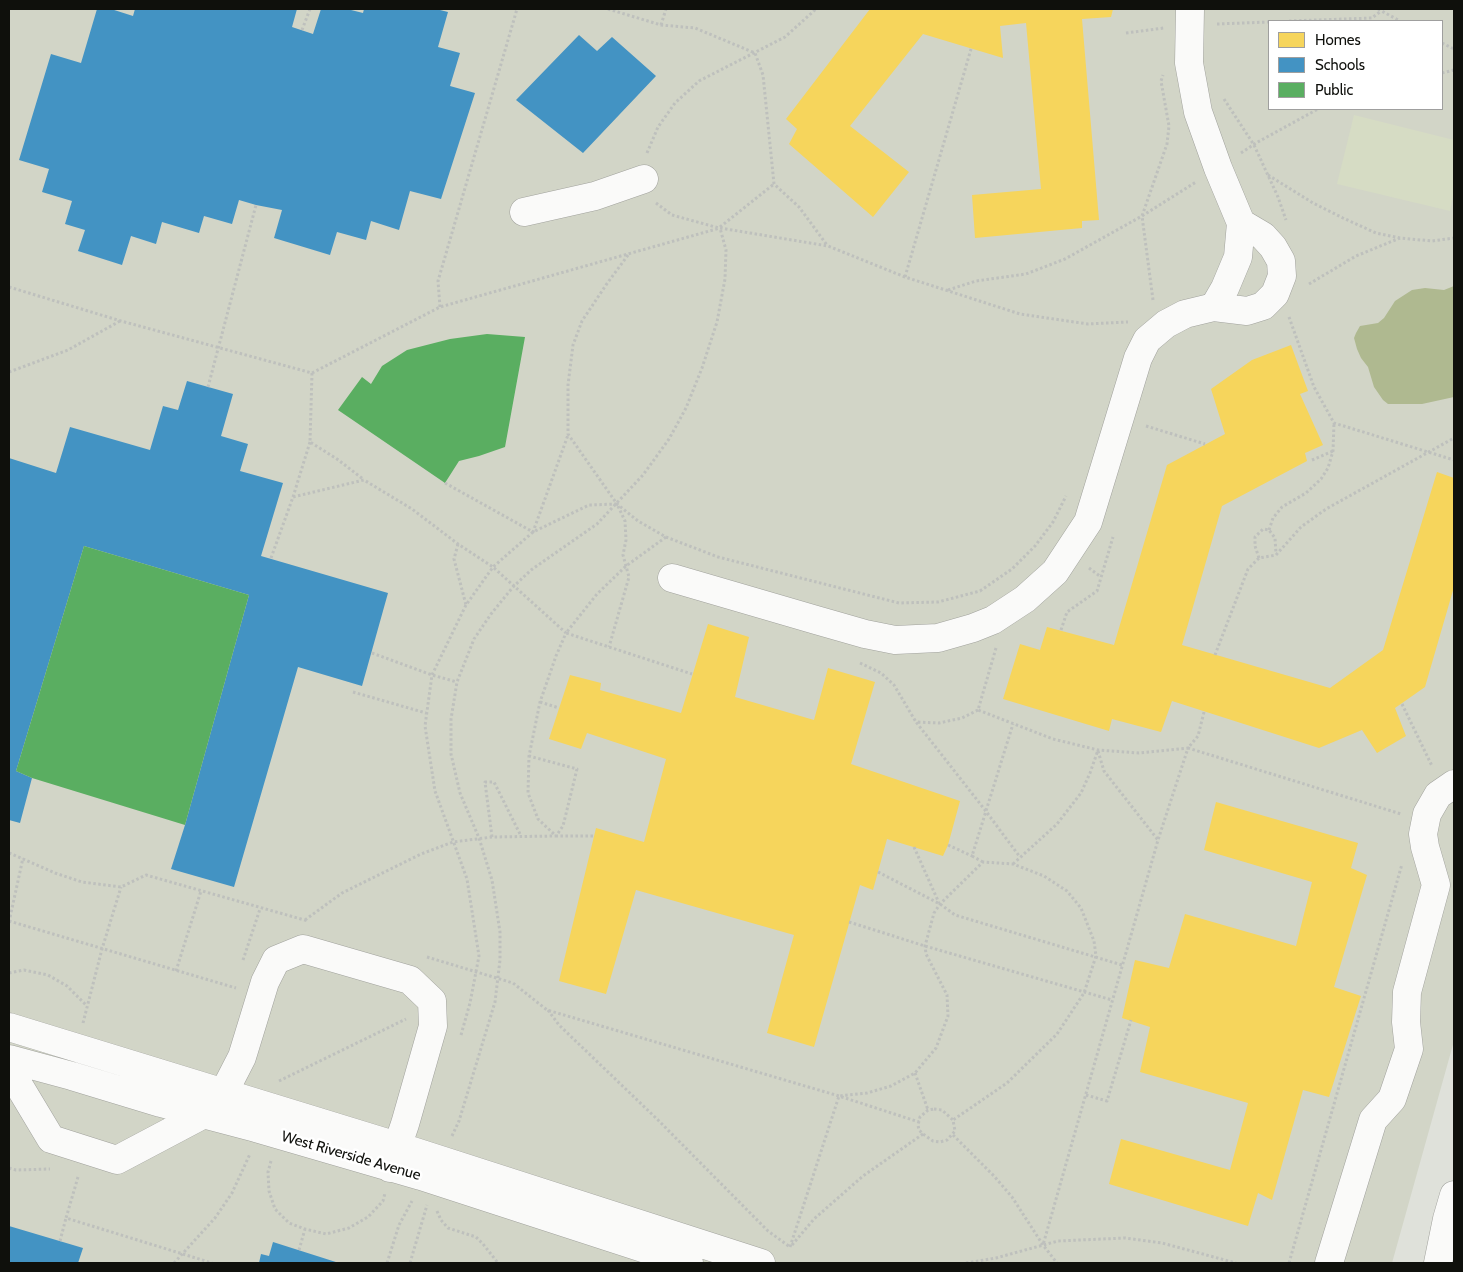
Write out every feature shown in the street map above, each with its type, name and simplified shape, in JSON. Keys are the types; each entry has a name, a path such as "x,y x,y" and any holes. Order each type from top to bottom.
{"street":[{"path":"1200,17 1189,63 1198,112 1218,168 1241,223 1238,257 1225,288 1214,307"},
{"path":"524,212 595,196 644,179"},
{"path":"672,578 816,620 895,640 938,638 993,620 1025,599 1055,572 1088,522 1138,358 1147,340 1166,324 1185,314 1214,307 1247,311 1262,306 1275,294 1282,276 1281,261 1273,247 1263,236 1241,223"},
{"path":"1330,1263 1373,1120 1392,1099 1409,1049 1406,1022 1407,992 1445,879 1425,847 1423,834 1427,814 1438,795 1444,778"},
{"path":"9,1070 51,1138 117,1160 204,1114 224,1092 242,1057 264,982 276,960 303,949 410,980 432,1001 433,1026 391,1169"},
{"path":"9,1026 224,1092 391,1169 761,1263"},
{"name":"West Riverside Avenue","path":"9,1059 428,1178 689,1263"},
{"path":"1438,1263 1454,1195"}],"path":[{"path":"302,30 310,9"},
{"path":"440,306 438,281 517,9"},
{"path":"608,9 661,24 695,28 755,53 763,75 774,184 800,207 828,246"},
{"path":"661,24 666,9"},
{"path":"816,9 785,37 699,81 675,103 658,127 645,159 644,179 653,200 672,215 720,228 828,246 905,277 1020,314 1088,324 1130,322 1126,330"},
{"path":"1317,20 1372,18 1379,10 1398,20"},
{"path":"1200,17 1268,22"},
{"path":"1126,33 1167,28"},
{"path":"905,277 970,49"},
{"path":"947,290 976,281 1026,274 1065,259 1142,216 1256,143 1316,110"},
{"path":"1268,175 1313,203 1376,233 1400,238 1432,241 1454,238"},
{"path":"9,287 121,321 312,373 440,306 720,228 774,184"},
{"path":"208,387 256,205"},
{"path":"451,1140 459,1121 495,1002 500,932 492,880 460,793 451,754 451,719 457,682 474,639 490,614 513,587 531,570 597,524 643,475 669,439 686,408 717,322 724,279 726,250 720,228"},
{"path":"1306,285 1356,256 1400,238"},
{"path":"533,532 568,434 568,385 573,345 582,321 629,254"},
{"path":"1268,530 1273,518 1282,507 1306,493 1321,479 1328,468 1333,451 1334,423 1314,387 1288,316"},
{"path":"9,372 68,350 121,321"},
{"path":"271,558 310,442 312,373"},
{"path":"1334,423 1454,460"},
{"path":"1145,426 1205,444"},
{"path":"568,434 616,504 625,521 626,540 623,555 629,577 609,647"},
{"path":"1215,655 1248,569 1259,558 1276,555 1301,527 1326,509 1454,438"},
{"path":"310,442 337,459 364,480 412,509 458,544 493,567 566,633 692,674"},
{"path":"1312,460 1333,451"},
{"path":"293,497 364,480"},
{"path":"445,483 533,532"},
{"path":"458,1044 470,1003 479,956 468,879 435,791 425,726 432,675 466,605 493,567 533,532 589,505 616,504 638,521 666,537 718,557 899,603 938,602 980,591 1012,569 1053,522 1067,492"},
{"path":"1259,558 1255,546 1255,536 1263,529 1268,530 1275,538 1276,555"},
{"path":"556,836 538,818 528,793 529,756 540,702 566,633 597,594 626,566 666,537"},
{"path":"458,544 454,559 466,605"},
{"path":"1082,563 1101,577"},
{"path":"916,722 939,723 962,718 978,710 998,641"},
{"path":"372,653 457,682"},
{"path":"853,659 881,672 894,686 916,722 1020,857"},
{"path":"353,692 426,713"},
{"path":"540,702 559,708"},
{"path":"1402,704 1444,778"},
{"path":"978,710 1053,739 1098,750 1139,753 1188,748 1403,814"},
{"path":"1043,1245 1158,840 1188,748 1198,736 1204,712"},
{"path":"972,856 1013,724"},
{"path":"1098,750 1104,771 1158,840"},
{"path":"1013,864 1057,824 1081,793 1098,750"},
{"path":"529,756 577,769 563,826 556,836"},
{"path":"492,837 485,782 494,782 521,836"},
{"path":"305,920 342,893 421,854 453,842 492,837 594,836"},
{"path":"948,845 983,862 1013,864 1044,876 1067,892 1081,908 1094,941 1096,956 1084,993 1057,1034 1007,1083 953,1120"},
{"path":"914,847 940,904"},
{"path":"9,853 55,873 82,882 121,887 146,875 314,923"},
{"path":"23,858 9,921 261,996"},
{"path":"1289,1263 1403,859"},
{"path":"838,1096 867,1093 890,1086 914,1073 936,1048 948,1016 947,995 926,954 925,946 934,913 940,904 983,862"},
{"path":"878,872 940,904 955,916 1122,965"},
{"path":"82,1028 102,949 121,887"},
{"path":"176,971 201,891"},
{"path":"849,922 1112,1000"},
{"path":"420,955 513,983 547,1010 559,1025 658,1120 768,1231 790,1247"},
{"path":"9,973 24,970 48,975 67,986 87,1007"},
{"path":"547,1010 838,1096 919,1122"},
{"path":"275,1083 406,1018 433,1026"},
{"path":"1086,1095 1107,1101 1131,1020"},
{"path":"914,1073 928,1110"},
{"path":"790,1247 838,1096"},
{"path":"928,1110 942,1110 953,1120 955,1131 947,1140 933,1141 919,1130 920,1117 928,1110"},
{"path":"790,1247 814,1219 863,1176 922,1134"},
{"path":"953,1135 1012,1197 1057,1263"},
{"path":"174,1263 216,1218 247,1162 252,1145"},
{"path":"271,1158 268,1172 269,1191 275,1210 289,1223 326,1234 349,1228 368,1217 383,1201 391,1169"},
{"path":"9,1168 16,1170 51,1169"},
{"path":"60,1241 78,1177"},
{"path":"387,1263 399,1225 413,1199"},
{"path":"410,1263 427,1202"},
{"path":"433,1203 441,1220 448,1228 476,1237 498,1263"},
{"path":"66,1218 212,1263"},
{"path":"299,1250 305,1229"},
{"path":"966,1263 996,1258 1058,1241 1125,1238 1162,1243 1236,1263"}],"shaded area":[{"path":"9,9 1454,9 1454,1041 1392,1263 9,1263"},
{"path":"1354,115 1454,140 1454,192 1450,211 1337,184"},
{"path":"1454,286 1454,397 1422,404 1388,404 1374,387 1368,367 1357,349 1354,338 1356,333 1360,326 1378,323 1384,318 1395,301 1412,290 1425,288 1444,290"}],"building: Homes":[{"path":"870,9 1113,9 1111,17 1082,19 1099,220 1082,221 1082,228 975,238 972,195 1041,189 1026,23 1000,26 1003,58 923,34 850,126 909,172 873,217 789,144 797,129 786,119"},
{"path":"1291,345 1308,391 1300,394 1323,445 1305,453 1307,461 1222,506 1182,645 1330,688 1383,650 1437,472 1454,478 1454,587 1425,687 1395,708 1406,736 1377,753 1362,730 1319,748 1172,701 1161,732 1112,719 1109,731 1003,699 1020,644 1040,650 1047,627 1114,645 1167,465 1225,434 1211,389 1252,360"},
{"path":"708,624 749,637 735,697 814,720 828,668 875,682 851,764 960,801 948,845 943,856 887,839 873,890 860,885 814,1047 767,1033 794,935 636,890 606,994 559,981 596,828 644,842 666,759 587,733 581,749 549,739 570,675 601,683 600,690 681,713"},
{"path":"1216,802 1358,843 1351,868 1367,875 1334,987 1361,996 1329,1097 1303,1090 1272,1200 1258,1193 1248,1226 1109,1184 1121,1139 1230,1170 1248,1103 1140,1072 1150,1027 1122,1018 1135,960 1169,968 1185,914 1296,946 1312,882 1204,850"}],"building: Schools":[{"path":"97,9 111,9 133,16 135,9 297,9 292,27 313,34 321,9 347,9 363,13 364,9 436,9 448,12 438,47 460,53 450,86 475,93 441,199 410,191 399,230 371,221 366,240 337,232 330,255 274,238 282,210 239,200 232,224 204,216 199,233 162,222 156,244 131,236 122,265 78,251 85,230 65,224 72,201 42,192 49,169 19,160 51,54 81,63"},
{"path":"579,35 597,51 612,37 656,76 583,153 516,100"},
{"path":"187,381 233,394 221,436 248,444 240,471 283,483 261,556 388,593 362,686 298,667 234,887 171,869 249,595 84,546 16,771 32,778 20,823 9,820 9,458 56,473 70,427 150,450 163,406 178,410"},
{"path":"9,1226 83,1248 78,1263 9,1263"},
{"path":"273,1242 339,1263 259,1263 261,1254 269,1256"}],"building: Public":[{"path":"487,334 525,337 505,447 459,461 445,483 338,410 362,377 371,384 382,366 407,350 450,339"},
{"path":"84,546 249,595 185,825 32,778 16,771"}]}
